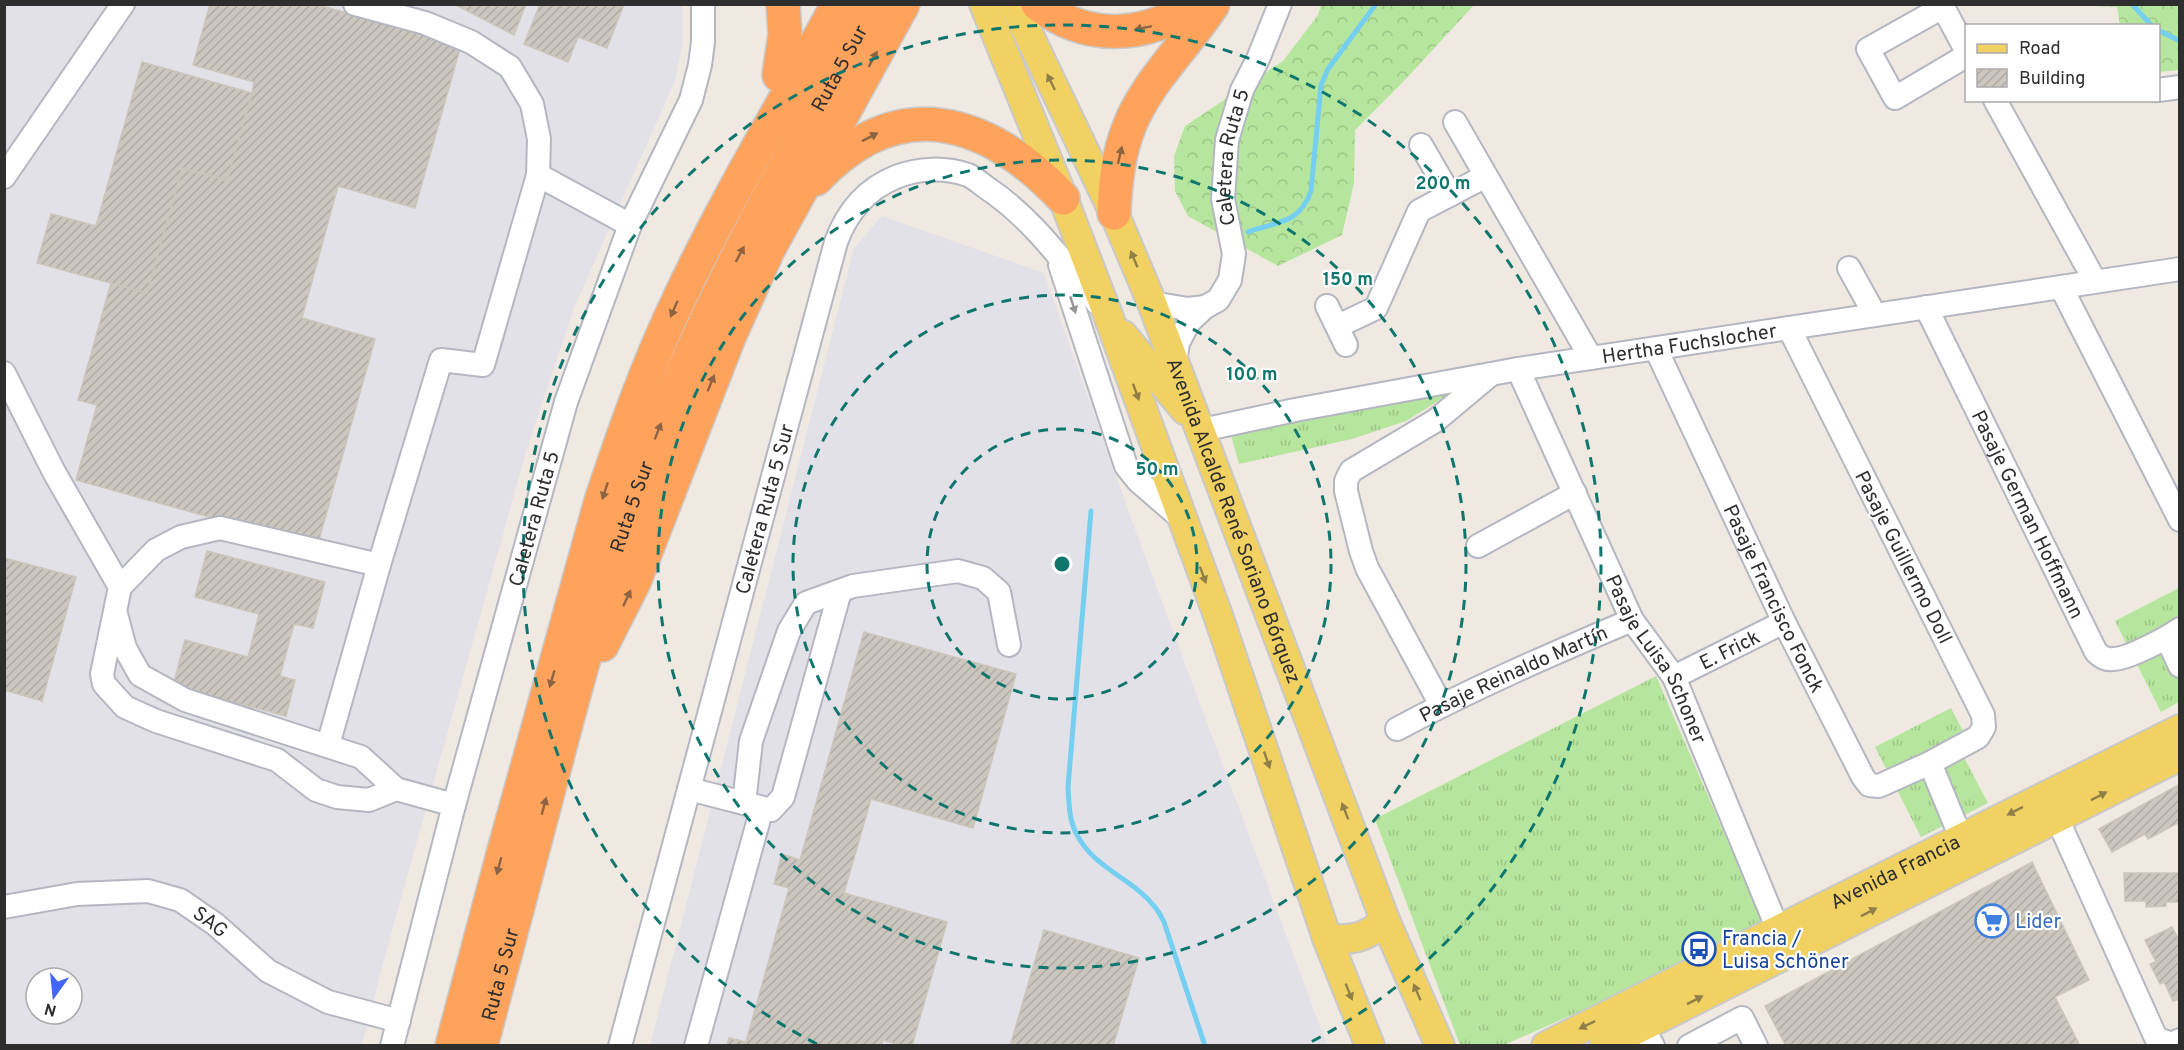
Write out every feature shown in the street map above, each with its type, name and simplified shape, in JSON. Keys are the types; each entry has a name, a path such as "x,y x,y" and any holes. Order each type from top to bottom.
{"highway":[{"path":"779,75 785,34 783,4"},
{"path":"700,256 812,4"},
{"name":"Ruta 5 Sur","path":"452,1046 505,846 602,501 642,386 700,256 838,4"},
{"name":"Ruta 5 Sur","path":"481,1046 577,685 628,513 651,450 688,361 734,266 874,4"},
{"path":"577,685 608,635 634,582 729,337 768,250 903,4"},
{"path":"1038,4 1073,25 1111,32 1137,30 1160,24 1195,4"},
{"path":"1114,213 1119,156 1129,125 1150,88 1213,4"},
{"path":"794,202 831,163 854,146 888,129 914,125 945,125 987,140 1034,170 1063,198"}],"main road":[{"path":"984,4 1109,318 1219,618 1327,938 1370,1046"},
{"name":"Avenida Alcalde René Soriano Bórquez","path":"1014,4 1114,213 1152,303 1202,430 1385,920 1440,1046"},
{"path":"1109,318 1202,430"},
{"name":"Avenida Francia","path":"1604,1046 1783,941 1963,848 2071,783 2180,729"},
{"name":"Avenida Francia","path":"1963,848 2057,818 2180,756"},
{"path":"1327,938 1338,940 1360,938 1385,920"},
{"name":"Avenida Francia","path":"1545,1046 1642,1025"}],"street":[{"path":"4,177 123,4"},
{"path":"328,745 441,360 483,365 538,175 537,121 532,104 510,67 471,42 449,32 399,15 355,4"},
{"name":"Caletera Ruta 5","path":"392,1046 454,805 566,402 630,225 691,100 703,42 703,4"},
{"name":"Caletera Ruta 5","path":"1175,362 1178,343 1189,322 1205,307 1218,300 1225,291 1233,267 1234,254 1223,199 1227,140 1242,90 1258,59 1280,4"},
{"path":"1965,48 1943,8 1868,49 1895,98 1965,57"},
{"path":"2160,90 2180,87"},
{"path":"1996,102 2095,281"},
{"path":"1455,122 1591,358"},
{"path":"1421,145 1450,195"},
{"name":"Caletera Ruta 5 Sur","path":"620,1046 836,242 848,216 866,195 889,180 921,170 954,171 970,176 996,194 1055,250 1109,318"},
{"path":"538,175 630,225"},
{"path":"1327,306 1342,335 1376,308 1419,211 1486,176"},
{"name":"Caletera Ruta 5 Sur","path":"1055,250 1126,466 1138,481 1183,519"},
{"path":"1848,268 1875,315"},
{"name":"Hertha Fuchslocher","path":"1202,430 1294,410 1518,369 2180,269"},
{"path":"2061,287 2180,520"},
{"path":"1152,303 1188,309 1205,307"},
{"name":"Pasaje German Hoffmann","path":"1926,307 2096,652 2113,660 2173,634"},
{"name":"Pasaje Guillermo Doll","path":"1789,328 1983,715 1984,727 1978,737 1930,763"},
{"name":"Pasaje Francisco Fonck","path":"1656,348 1784,622 1865,782 1879,786 1930,763"},
{"name":"Pasaje Luisa Schoner","path":"1518,369 1632,620 1674,677 1783,941"},
{"path":"4,373 54,472 120,587"},
{"path":"1441,705 1367,568 1358,541 1346,491 1346,481 1351,471 1436,421 1491,374"},
{"path":"1478,546 1575,493"},
{"path":"379,565 220,528 181,537 156,550 120,587 102,674 104,684 125,707 156,721 277,760 316,790 337,797 369,801 396,789"},
{"path":"696,1046 753,806 751,741 789,631 806,603 853,586 958,571 983,578 999,592 1009,645"},
{"path":"689,789 771,810 783,797 840,591"},
{"path":"114,610 125,648 140,675 185,700 362,757 396,789 454,805"},
{"name":"Pasaje Reinaldo Martín","path":"1397,729 1441,705 1529,664 1632,620"},
{"name":"E. Frick","path":"1674,677 1784,622"},
{"path":"2173,634 2180,666"},
{"path":"1930,763 1963,848"},
{"path":"2071,783 2057,818 2156,1038 2171,1044 2180,1040"},
{"name":"SAG","path":"4,907 77,894 148,891 180,900 215,924 267,971 328,1002 399,1021"},
{"path":"1689,1046 1742,1018 1756,1046"}],"shaded area":[{"path":"5,5 682,5 683,41 675,81 574,308 526,452 362,1045 5,1046"},
{"path":"882,216 1044,273 1132,521 1327,1045 650,1046 854,248"}],"green space":[{"path":"1321,5 1474,5 1355,130 1354,183 1342,235 1278,266 1188,216 1175,191 1174,156 1185,126 1283,61 1318,15"},
{"path":"2072,5 2179,5 2179,70 2160,72 2160,24 2120,24 2117,7"},
{"path":"1453,392 1406,421 1352,439 1239,464 1231,435"},
{"path":"2179,588 2179,702 2161,712 2115,621"},
{"path":"1656,676 1764,925 1646,982 1504,1045 1460,1045 1375,819"},
{"path":"1951,708 1964,733 1959,748 1988,803 1921,837 1875,747"}],"building":[{"path":"210,4 315,4 461,45 415,208 338,186 302,318 375,339 317,547 76,480 97,405 78,400 111,283 147,293 182,168 227,180 252,93 254,82 193,65"},
{"path":"454,4 526,4 514,35"},
{"path":"540,4 624,4 607,48 578,37 568,62 524,44"},
{"path":"142,62 252,93 227,180 182,168 147,293 37,263 51,214 96,226"},
{"path":"207,551 325,582 313,628 294,624 280,676 295,680 286,716 173,686 185,640 248,657 259,614 195,597"},
{"path":"4,558 76,577 42,701 4,690"},
{"path":"864,632 1016,674 973,828 871,799 844,893 947,922 912,1046 903,1046 883,1040 881,1046 727,1046 729,1038 746,1042 789,888 774,884 782,854 800,860"},
{"path":"2180,784 2180,814 2177,815 2180,822 2148,839 2145,834 2112,852 2099,829"},
{"name":"Lider","path":"2032,862 2089,980 2055,997 2080,1046 1786,1046 1765,1006"},
{"path":"2124,873 2180,873 2180,902 2166,902 2166,906 2146,907 2146,901 2125,901"},
{"path":"2172,927 2180,942 2180,999 2173,1001 2164,982 2160,984 2150,964 2156,962 2145,940"},
{"path":"1044,930 1139,958 1113,1046 1010,1046"}],"waterway":[{"path":"1248,232 1286,220 1300,210 1306,202 1311,191 1321,85 1328,69 1376,4"},
{"path":"2132,4 2150,24"},
{"path":"2160,31 2180,41"},
{"path":"1091,511 1068,787 1071,817 1076,833 1092,855 1145,896 1159,913 1205,1046"}],"place":[{"name":"Lider","path":"1992,921"},
{"name":"Francia / Luisa Schöner","path":"1699,949"}]}
